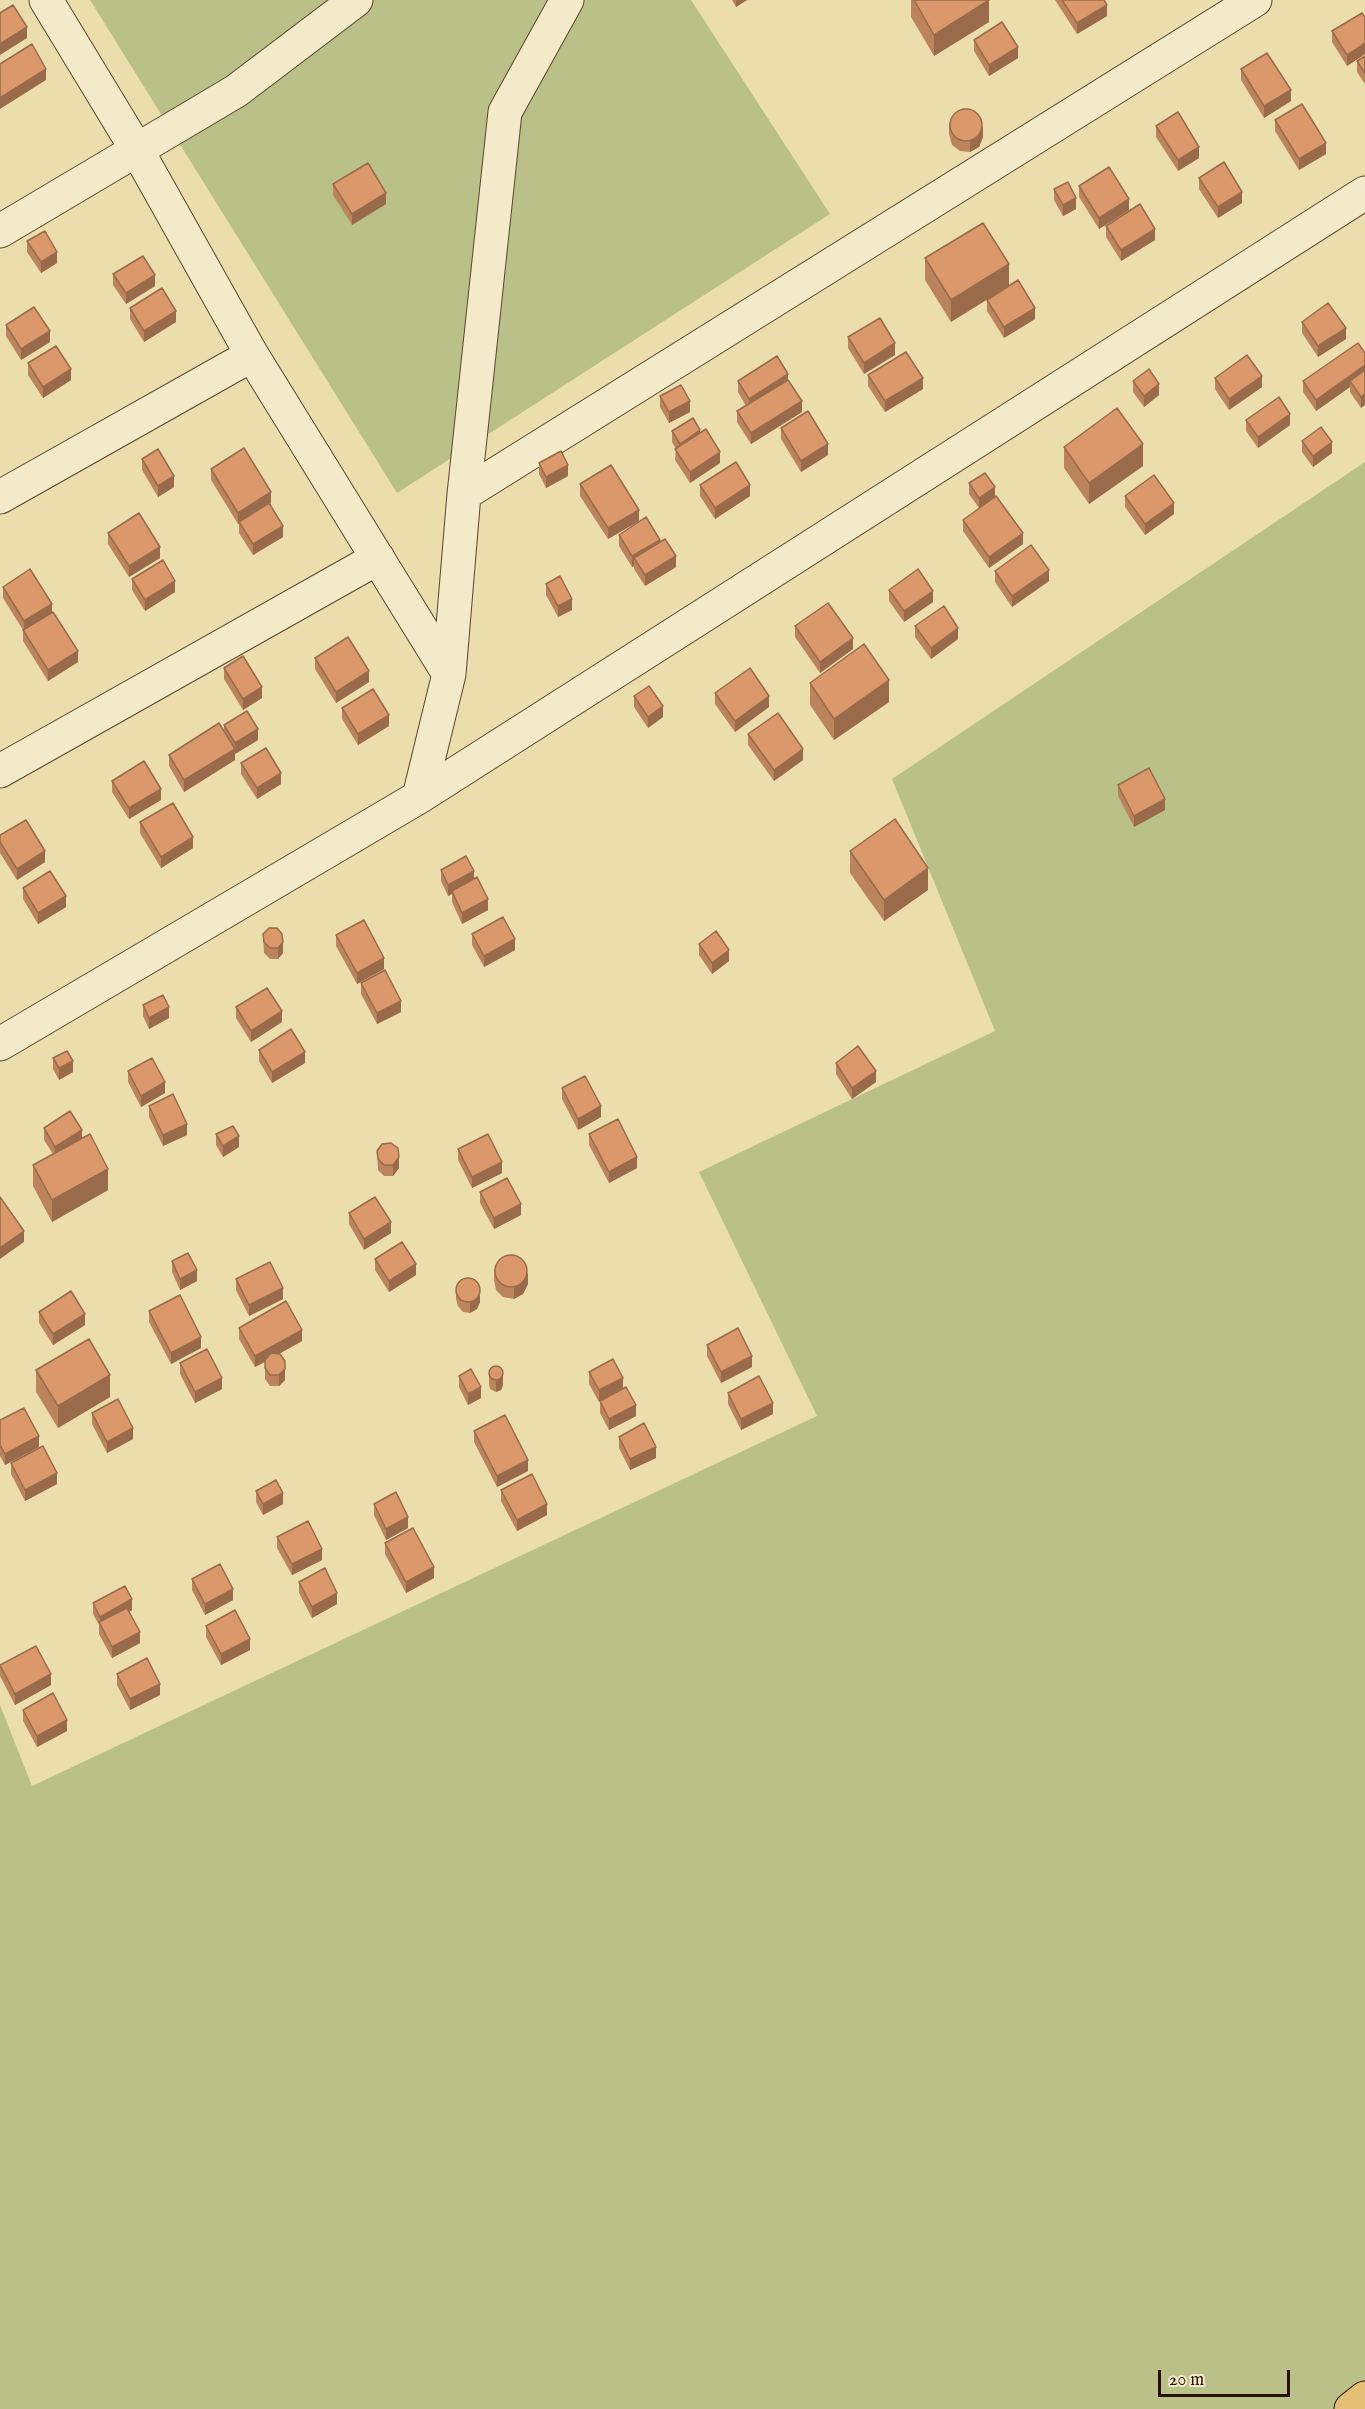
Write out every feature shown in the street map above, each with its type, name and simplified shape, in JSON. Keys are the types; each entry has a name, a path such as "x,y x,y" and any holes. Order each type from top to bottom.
{"main road":[{"path":"1351,2409 1365,2398"}],"street":[{"path":"46,0 137,150 252,355 449,674"},
{"path":"0,231 236,91 356,0"},
{"path":"419,797 449,674 464,495 505,112 567,0"},
{"path":"464,495 1255,0"},
{"path":"0,1044 419,797 1365,193"},
{"path":"0,497 252,355"},
{"path":"0,771 378,558"}],"green space":[{"path":"90,0 691,0 830,214 397,493"},
{"path":"1365,462 1365,2409 0,2409 0,1705 32,1786 817,1416 699,1172 995,1031 892,779"}],"building":[{"path":"914,0 989,0 934,35"},
{"path":"1062,0 1104,0 1107,5 1077,23"},
{"path":"13,5 27,27 0,44 0,13"},
{"path":"1362,13 1365,17 1365,43 1347,55 1332,31"},
{"path":"1002,22 1018,47 989,65 974,40"},
{"path":"32,44 46,69 0,98 0,64"},
{"path":"1267,53 1291,90 1264,106 1241,69"},
{"path":"1365,56 1365,73 1357,61"},
{"path":"1302,104 1326,143 1299,159 1275,120"},
{"path":"966,109 978,113 982,125 978,137 966,141 954,137 950,125 954,113"},
{"path":"1178,112 1199,147 1178,160 1156,126"},
{"path":"1224,162 1242,192 1218,207 1199,178"},
{"path":"368,163 386,193 352,214 333,184"},
{"path":"1109,167 1129,199 1099,218 1079,186"},
{"path":"1068,182 1076,198 1063,205 1054,189"},
{"path":"1140,204 1155,229 1121,250 1106,226"},
{"path":"983,223 1009,264 951,300 925,258"},
{"path":"45,231 57,252 41,262 27,241"},
{"path":"143,256 155,275 126,293 113,274"},
{"path":"1018,280 1035,308 1004,327 987,300"},
{"path":"162,288 176,311 144,331 130,308"},
{"path":"1328,303 1346,328 1318,346 1302,322"},
{"path":"34,307 50,331 21,349 6,325"},
{"path":"880,318 895,343 864,363 848,337"},
{"path":"1358,343 1365,353 1365,365 1316,400 1303,381"},
{"path":"56,346 71,369 43,387 28,363"},
{"path":"906,352 923,378 885,401 868,375"},
{"path":"1247,355 1262,376 1229,399 1215,378"},
{"path":"777,356 788,374 749,399 738,381"},
{"path":"1149,369 1159,384 1144,396 1133,381"},
{"path":"1365,370 1365,394 1361,397 1350,381"},
{"path":"788,380 802,401 751,433 737,411"},
{"path":"681,385 690,401 669,412 660,396"},
{"path":"1279,397 1290,414 1258,437 1246,420"},
{"path":"1117,408 1143,444 1089,483 1064,447"},
{"path":"808,411 828,444 801,461 781,428"},
{"path":"693,418 700,430 680,444 672,431"},
{"path":"1321,427 1332,442 1313,456 1302,441"},
{"path":"706,429 720,452 690,472 675,449"},
{"path":"244,448 271,492 238,513 211,469"},
{"path":"158,449 174,476 158,486 142,459"},
{"path":"561,451 568,465 546,477 539,463"},
{"path":"736,462 750,485 715,508 700,485"},
{"path":"611,465 639,510 608,528 580,484"},
{"path":"985,473 995,487 979,498 969,483"},
{"path":"1154,475 1174,503 1145,524 1125,496"},
{"path":"996,496 1023,533 989,557 963,520"},
{"path":"269,503 283,526 253,544 239,522"},
{"path":"139,513 160,547 129,566 108,533"},
{"path":"646,517 660,540 632,556 619,535"},
{"path":"665,539 676,556 645,575 634,558"},
{"path":"1031,545 1049,570 1012,596 995,571"},
{"path":"163,560 175,581 145,600 132,579"},
{"path":"30,569 52,604 24,621 3,587"},
{"path":"918,569 933,591 904,611 889,590"},
{"path":"560,576 572,599 558,606 546,584"},
{"path":"828,603 853,638 820,662 795,626"},
{"path":"944,606 958,628 931,648 915,626"},
{"path":"53,612 78,651 48,670 23,630"},
{"path":"348,637 369,671 336,692 315,658"},
{"path":"864,644 889,680 834,719 810,683"},
{"path":"243,656 262,687 243,699 224,668"},
{"path":"750,668 769,696 735,721 715,693"},
{"path":"649,686 663,706 648,717 634,696"},
{"path":"373,689 389,715 358,734 342,708"},
{"path":"247,711 258,729 235,743 224,725"},
{"path":"778,713 803,749 774,770 748,734"},
{"path":"219,723 235,749 184,780 169,755"},
{"path":"266,748 281,773 257,788 241,763"},
{"path":"144,761 161,789 129,808 112,781"},
{"path":"1149,768 1165,799 1134,816 1118,785"},
{"path":"173,803 193,837 161,857 140,822"},
{"path":"895,819 928,868 884,900 850,851"},
{"path":"26,820 45,851 17,869 0,842 0,835"},
{"path":"466,856 474,871 448,885 441,870"},
{"path":"50,871 66,896 38,913 23,888"},
{"path":"477,877 488,899 462,913 452,891"},
{"path":"503,917 515,939 484,956 472,934"},
{"path":"364,920 384,958 357,973 336,935"},
{"path":"269,928 277,928 282,934 283,942 278,948 270,948 264,942 263,934"},
{"path":"716,931 729,950 712,963 699,944"},
{"path":"385,970 401,1001 377,1013 361,983"},
{"path":"267,988 282,1011 251,1031 236,1007"},
{"path":"163,995 169,1007 149,1018 143,1005"},
{"path":"291,1029 305,1052 272,1072 259,1050"},
{"path":"858,1046 876,1071 852,1088 836,1063"},
{"path":"67,1051 73,1061 59,1068 53,1058"},
{"path":"152,1058 165,1082 141,1096 128,1071"},
{"path":"585,1076 601,1106 578,1119 562,1088"},
{"path":"173,1094 187,1124 163,1135 149,1106"},
{"path":"70,1111 82,1130 55,1147 44,1128"},
{"path":"618,1119 637,1157 609,1172 589,1134"},
{"path":"233,1126 239,1136 223,1146 216,1134"},
{"path":"90,1134 108,1169 52,1200 33,1165"},
{"path":"488,1134 502,1162 472,1177 458,1149"},
{"path":"391,1143 398,1148 399,1157 393,1165 384,1165 378,1159 377,1151 382,1144"},
{"path":"507,1178 521,1204 494,1218 480,1192"},
{"path":"0,1197 24,1231 0,1248"},
{"path":"375,1197 391,1222 364,1239 349,1213"},
{"path":"402,1242 416,1264 389,1281 375,1259"},
{"path":"188,1253 197,1270 180,1279 172,1261"},
{"path":"511,1255 523,1259 527,1271 523,1283 511,1287 499,1283 495,1271 499,1259"},
{"path":"270,1262 283,1288 249,1305 236,1279"},
{"path":"468,1278 476,1282 480,1290 476,1298 468,1302 460,1298 456,1290 460,1282"},
{"path":"71,1291 85,1314 53,1334 39,1312"},
{"path":"180,1295 201,1337 171,1353 149,1311"},
{"path":"286,1301 302,1330 255,1356 239,1328"},
{"path":"738,1328 752,1356 721,1372 707,1345"},
{"path":"89,1339 110,1375 58,1406 36,1370"},
{"path":"207,1349 222,1378 195,1392 180,1363"},
{"path":"271,1353 280,1354 285,1361 285,1369 279,1375 270,1375 265,1368 265,1360"},
{"path":"613,1359 623,1378 599,1390 589,1372"},
{"path":"496,1366 501,1368 503,1373 501,1378 496,1380 491,1378 489,1373 491,1368"},
{"path":"471,1369 481,1387 468,1394 459,1376"},
{"path":"759,1376 773,1403 741,1419 728,1393"},
{"path":"626,1387 636,1405 609,1419 600,1401"},
{"path":"118,1399 133,1428 107,1442 92,1413"},
{"path":"24,1408 39,1436 5,1454 0,1445 0,1420"},
{"path":"505,1415 528,1460 497,1476 474,1431"},
{"path":"644,1423 656,1447 630,1459 619,1437"},
{"path":"43,1446 57,1473 25,1490 11,1463"},
{"path":"532,1474 547,1504 517,1520 501,1490"},
{"path":"276,1480 283,1493 263,1504 256,1491"},
{"path":"396,1492 408,1517 386,1529 374,1504"},
{"path":"308,1521 322,1549 292,1564 277,1537"},
{"path":"413,1528 434,1567 406,1582 385,1543"},
{"path":"220,1564 233,1589 205,1604 192,1579"},
{"path":"325,1568 337,1593 312,1607 299,1582"},
{"path":"125,1586 132,1599 100,1617 93,1603"},
{"path":"127,1608 140,1632 112,1647 99,1622"},
{"path":"235,1610 250,1639 221,1654 206,1626"},
{"path":"36,1646 51,1674 15,1694 0,1665"},
{"path":"147,1658 160,1684 130,1699 117,1674"},
{"path":"53,1693 67,1720 37,1736 23,1710"}]}
